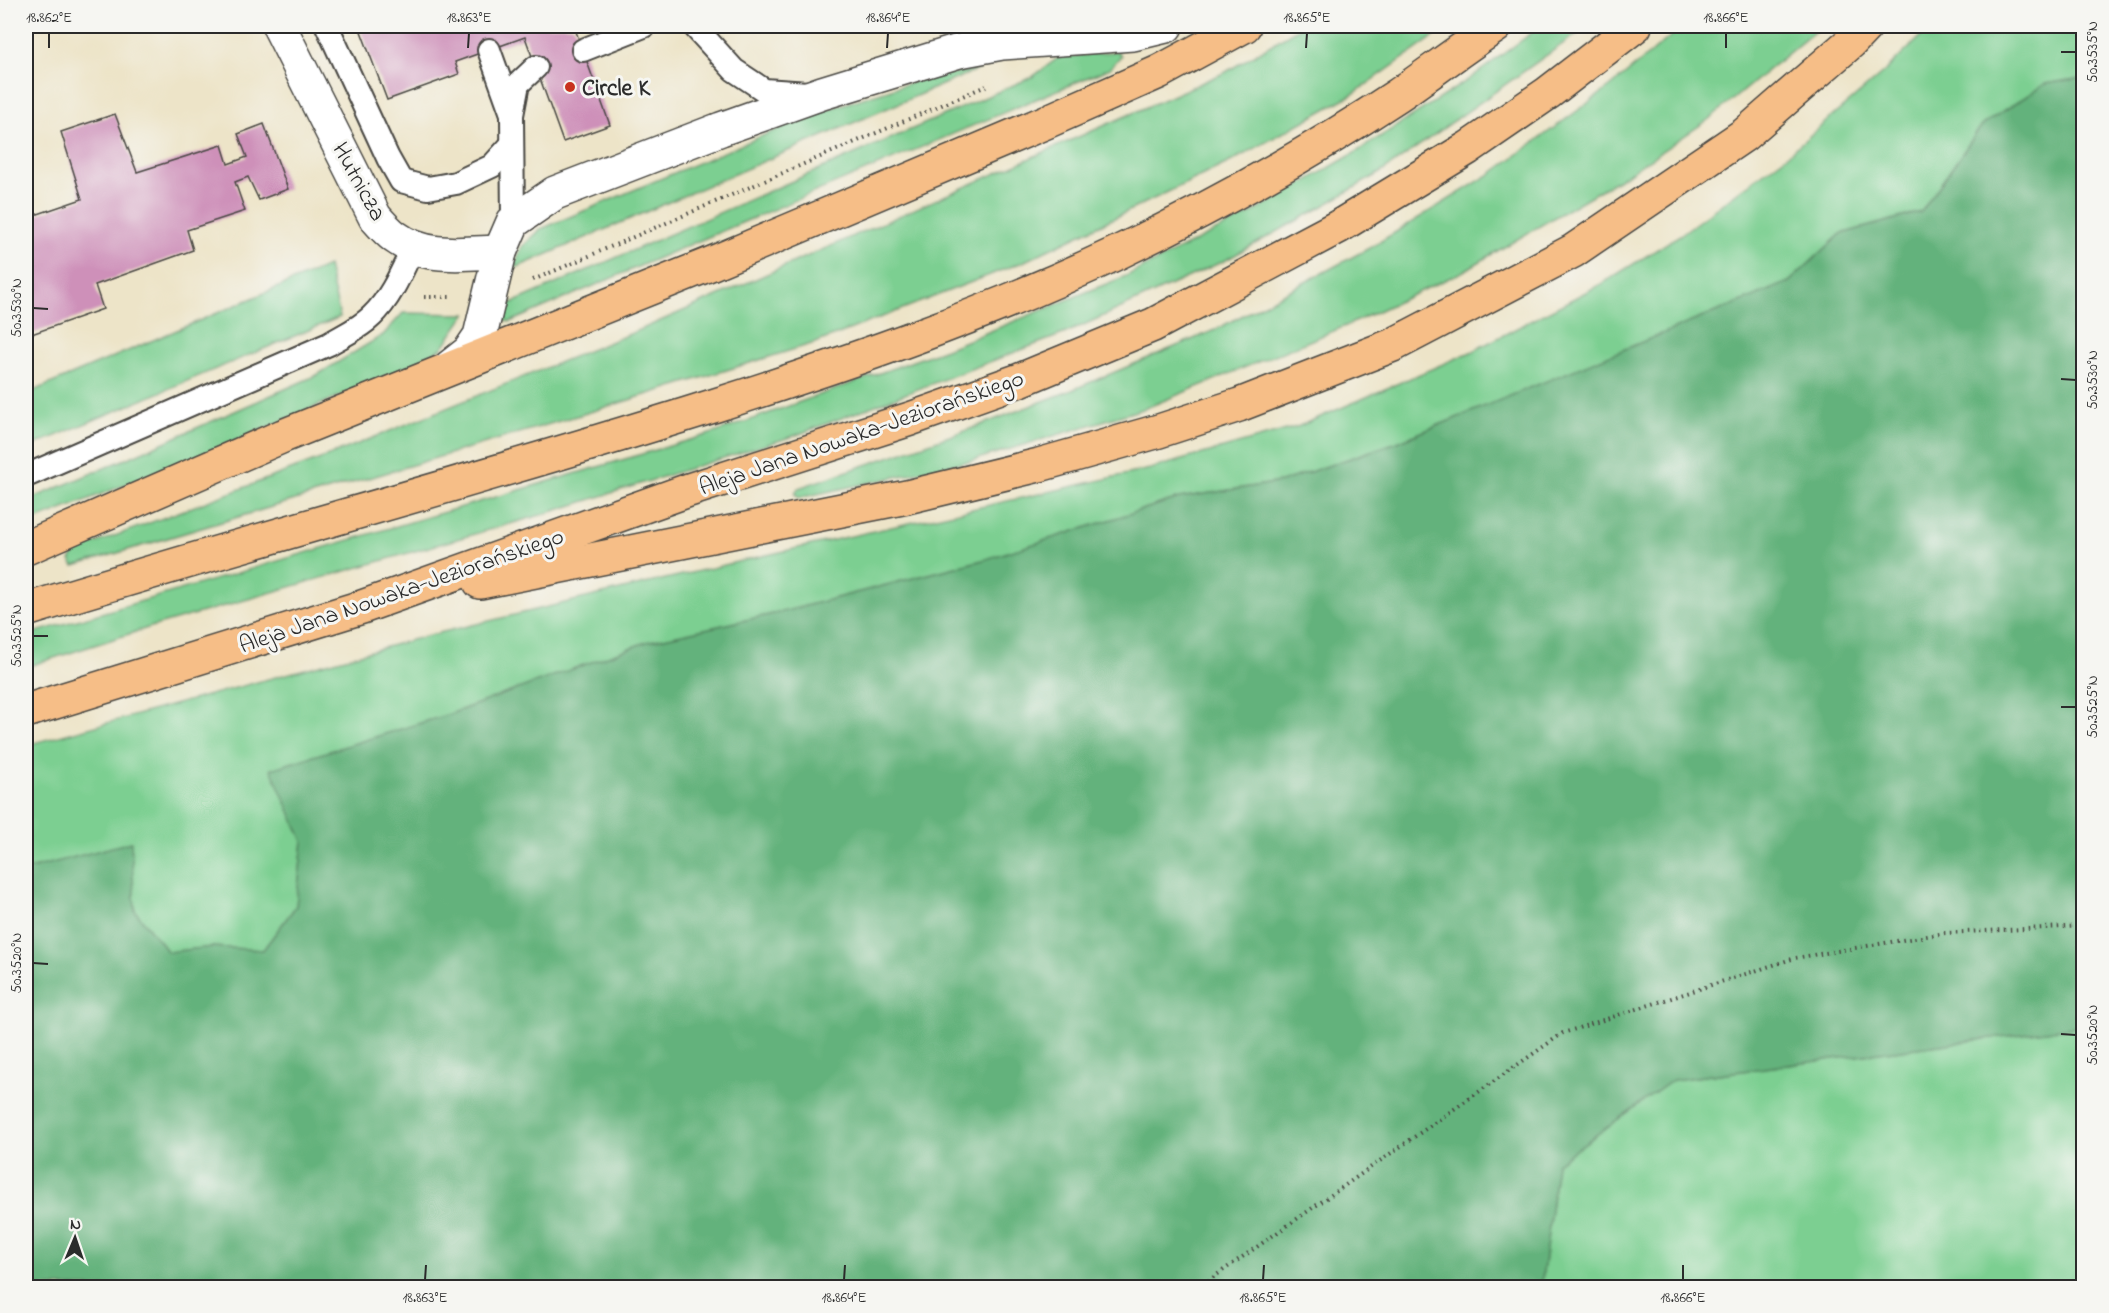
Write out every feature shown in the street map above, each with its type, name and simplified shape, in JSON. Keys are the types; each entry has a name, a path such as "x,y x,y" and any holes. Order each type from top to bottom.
{"main road":[{"path":"26,548 283,436 710,264 1046,122 1159,72 1244,26"},
{"path":"26,610 612,438 810,374 974,315 1119,252 1233,194 1398,94 1496,26"},
{"name":"Aleja Jana Nowaka-Jeziorańskiego","path":"26,711 362,607 689,490 910,419 998,388 1153,325 1338,227 1468,148 1548,93 1635,26"},
{"path":"362,607 734,530 907,497 1039,465 1159,431 1239,405 1393,345 1573,251 1744,135 1851,42 1866,26"}],"street":[{"name":"Hutnicza","path":"279,26 375,217 394,236 413,248 443,254 500,252"},
{"path":"450,367 469,352 480,336 500,252 513,222 555,193 822,93 959,51 1002,43 1133,33 1166,26"}],"lane":[{"path":"327,26 388,158 401,181 428,188 456,183 492,166 512,144"},
{"path":"583,50 644,26"},
{"path":"694,26 734,70 764,90 822,93"},
{"path":"959,51 984,26"},
{"path":"489,50 512,115"},
{"path":"513,222 512,115 518,84 536,67"},
{"path":"26,476 329,344 356,329 374,315 387,297 413,248"}],"path":[{"path":"387,297 454,297 525,283 991,84"},
{"path":"1198,1287 1563,1033 1795,958 1945,933 2084,926"}],"green space":[{"path":"1302,26 1449,26 1353,94 1232,161 1023,262 818,342 74,566 70,560 77,550 323,458 642,329 1226,72"},
{"path":"1541,26 1588,26 1383,171 1226,260 1066,333 794,436 541,515 151,627 26,667 26,635 717,432 946,349 1126,276 1250,214 1358,151 1468,80"},
{"path":"1683,26 1821,26 1708,120 1626,175 1462,272 1348,325 1146,408 974,460 799,498 795,494 798,488 970,429 1072,390 1215,330 1373,246 1492,173 1610,87"},
{"path":"1932,26 2083,26 2083,78 2045,84 1982,125 1921,212 1841,234 1789,282 1400,441 1281,482 1179,498 983,560 782,612 646,642 450,714 272,769 303,841 296,906 263,950 212,947 168,952 135,911 130,843 26,870 26,745 430,635 758,557 1150,469 1297,427 1473,351 1603,283 1680,235 1786,156 1884,72"},
{"path":"1118,51 1121,56 1110,68 510,322 501,319 498,309 1032,77 1058,58"},
{"path":"979,69 513,269 522,247 541,229 819,112 929,77"},
{"path":"2083,78 2083,1026 1673,1080 1557,1163 1541,1287 26,1287 26,870 131,842 135,911 168,952 212,947 263,950 296,906 303,841 271,769 450,714 646,642 782,612 983,560 1179,498 1281,482 1400,441 1789,282 1841,234 1921,212 1982,125 2045,84"},
{"path":"328,266 340,317 32,446 26,444 26,394"},
{"path":"403,313 466,314 442,348 411,365 236,441 26,524 26,501 317,375 383,335"},
{"path":"2083,1026 2083,1287 1541,1288 1557,1163 1673,1080"}],"building":[{"name":"Circle K","path":"359,26 574,26 610,125 563,142 525,37 455,62 459,74 387,100"},
{"path":"115,114 137,172 222,145 228,164 247,157 238,134 264,124 288,189 259,200 248,177 235,182 245,211 187,230 193,250 95,285 103,309 26,336 26,218 82,199 61,132"}],"place":[{"name":"Circle K","path":"570,87"}]}
